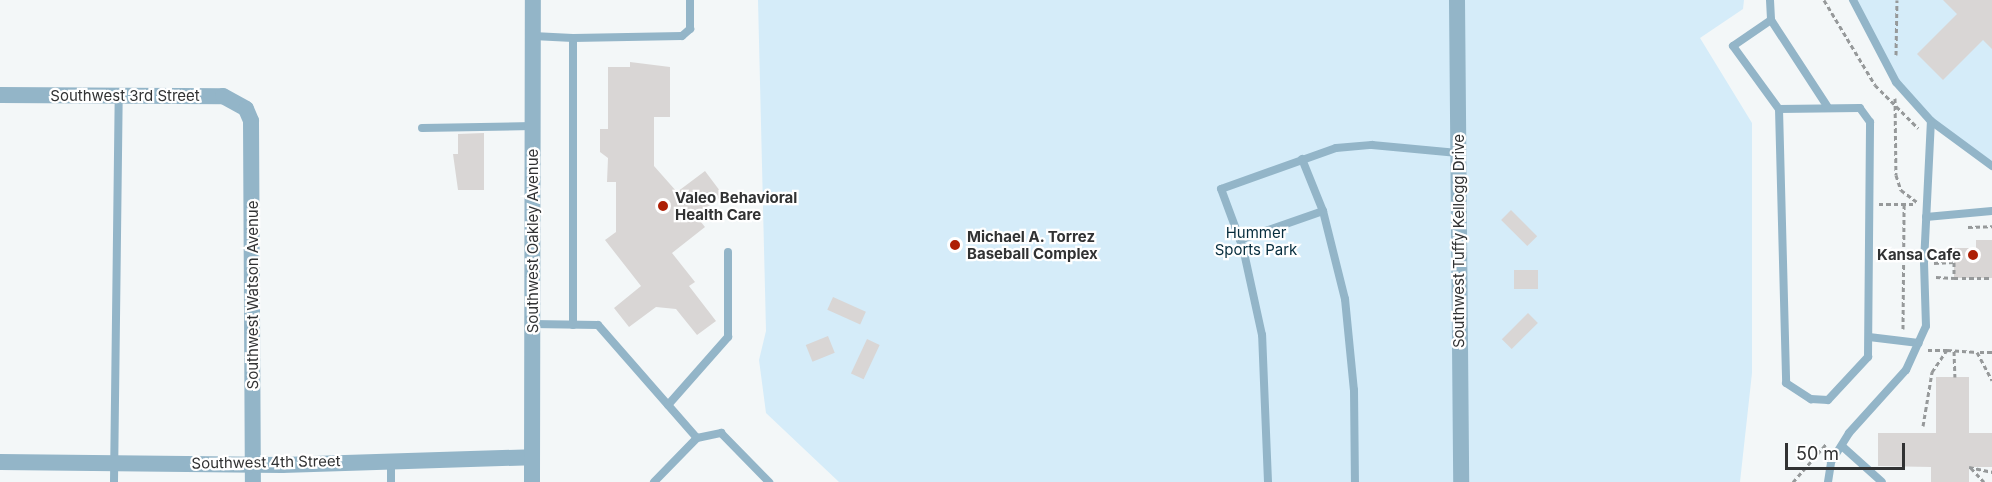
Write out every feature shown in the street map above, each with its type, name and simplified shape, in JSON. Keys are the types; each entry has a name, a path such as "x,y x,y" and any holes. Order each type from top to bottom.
{"street":[{"name":"Southwest Oakley Avenue","path":"532,482 533,0"},
{"name":"Southwest Tuffy Kellogg Drive","path":"1457,0 1461,482"},
{"name":"Southwest 3rd Street","path":"0,95 223,96 246,109"},
{"name":"Southwest Watson Avenue","path":"246,109 251,121 253,482"},
{"name":"Southwest 4th Street","path":"0,462 253,464 391,458 532,457"}],"lane":[{"path":"533,36 573,38 682,36 690,28 690,0"},
{"path":"1770,0 1772,20 1827,106"},
{"path":"1853,0 1896,82 1931,121 1992,166"},
{"path":"1772,20 1733,46 1779,109 1786,383 1811,399 1828,400 1868,357 1870,122 1860,108 1827,106 1779,109"},
{"path":"573,38 573,325"},
{"path":"114,482 119,96"},
{"path":"1828,482 1831,462 1843,447 1849,434 1906,370 1926,326 1924,263 1931,121"},
{"path":"422,128 533,126"},
{"path":"1268,482 1262,335 1240,240 1221,189 1302,159 1354,145 1458,153"},
{"path":"1302,159 1323,211 1345,299 1354,390 1355,482"},
{"path":"1240,240 1323,211"},
{"path":"1926,218 1992,211"},
{"path":"668,405 728,337 728,252"},
{"path":"532,324 598,325 697,438"},
{"path":"1869,337 1904,338 1918,347"},
{"path":"654,482 697,438 721,433 769,482"},
{"path":"1843,447 1882,482"},
{"path":"390,482 391,458"}],"path":[{"path":"1824,0 1875,85 1918,128"},
{"path":"1911,200 1926,204"},
{"path":"1874,204 1926,204"},
{"path":"1904,204 1904,338"},
{"path":"1956,227 1992,226"},
{"path":"1935,254 1936,278 1992,278"},
{"path":"1924,263 1954,262 1954,278"},
{"path":"1918,347 1992,352"},
{"path":"1923,426 1932,372 1947,350"},
{"path":"1954,351 1954,376"},
{"path":"1977,352 1992,380"},
{"path":"1984,482 1969,467 1992,472"}],"green space":[{"name":"Hummer Sports Park","path":"758,0 1744,0 1743,9 1700,38 1752,123 1752,373 1740,482 839,482 766,413 759,360 766,331"},
{"path":"1853,0 1992,0 1992,166 1931,121 1884,63"}],"building":[{"path":"1943,0 1992,0 1992,49 1983,40 1943,80 1917,54 1957,14"},
{"name":"Valeo Behavioral Health Care","path":"630,62 670,67 670,117 654,117 654,166 677,192 705,171 723,195 696,216 705,227 672,253 695,282 689,286 716,321 697,335 676,309 656,307 629,327 614,308 641,286 605,240 616,232 616,182 607,182 608,158 600,152 600,129 608,129 608,67 630,67"},
{"path":"484,133 484,190 458,190 453,154 458,154 458,134"},
{"path":"1511,210 1537,236 1527,246 1501,220"},
{"name":"Kansa Cafe","path":"1976,240 1992,240 1992,278 1954,278 1954,248 1976,248"},
{"path":"1514,270 1538,270 1538,289 1514,289"},
{"path":"833,297 866,312 860,324 827,310"},
{"path":"1528,313 1538,323 1512,349 1502,339"},
{"path":"828,336 835,353 812,362 806,345"},
{"path":"867,339 880,345 864,379 851,373"},
{"path":"1936,377 1969,377 1969,433 1992,433 1992,467 1969,467 1969,482 1931,482 1931,467 1878,466 1878,433 1936,433"}],"place":[{"name":"Valeo Behavioral Health Care","path":"663,206"},
{"name":"Michael A. Torrez Baseball Complex","path":"955,245"},
{"name":"Kansa Cafe","path":"1973,255"}]}
